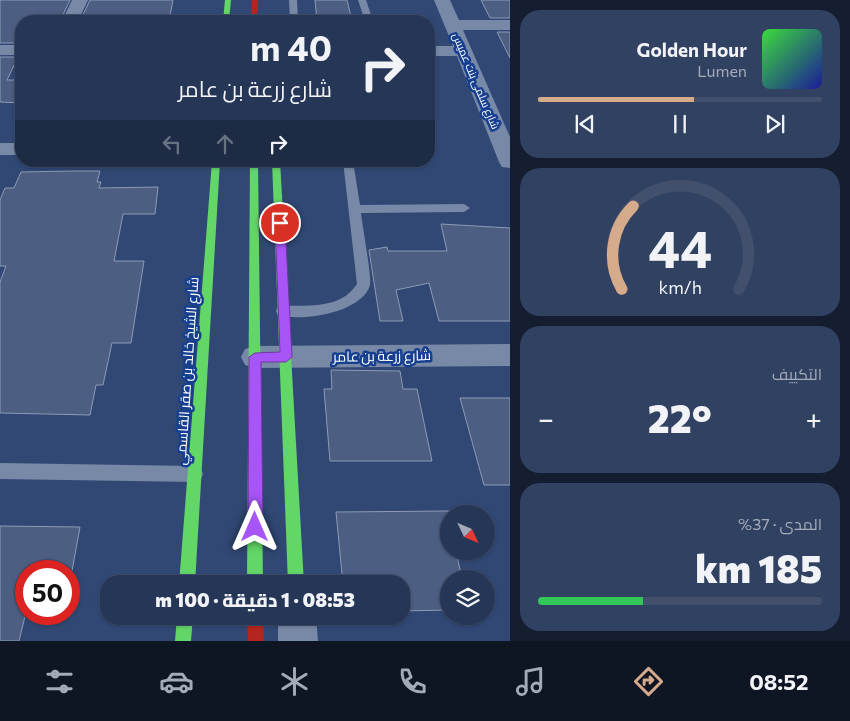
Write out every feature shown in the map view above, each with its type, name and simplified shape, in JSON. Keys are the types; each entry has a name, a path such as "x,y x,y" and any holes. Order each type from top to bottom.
{"main road":[{"path":"227,15 228,0"},
{"path":"254,0 254,15"},
{"name":"شارع الشيخ خالد بن صقر القاسمي","path":"188,575 216,167"},
{"path":"254,167 255,575"},
{"path":"276,167 296,575"},
{"path":"183,641 184,625"},
{"path":"256,625 256,641"}],"street":[{"path":"73,15 80,0"},
{"name":"شارع سلمى بنت عميس","path":"442,0 508,152"},
{"path":"453,25 510,25"},
{"path":"0,50 15,50"},
{"path":"435,51 464,51"},
{"path":"0,149 15,149"},
{"name":"شارع زرعة بن عامر","path":"255,357 510,355"},
{"path":"297,625 298,641"}],"lane":[{"path":"293,0 294,15"},
{"path":"362,0 367,15"},
{"path":"283,310 341,306 360,293 364,284 364,275 349,167"},
{"path":"356,209 464,208"},
{"path":"0,471 195,474"}],"building":[{"path":"0,0 70,0 63,15 15,15 15,43 0,43"},
{"path":"90,0 173,0 170,15 83,15"},
{"path":"315,0 347,0 351,15 316,15"},
{"path":"481,0 510,0 510,18 490,18"},
{"path":"497,32 510,32 510,58"},
{"path":"0,57 15,57 15,63 7,80 15,80 15,103 0,102"},
{"path":"100,171 97,182 101,182 99,188 158,187 155,214 123,214 114,261 144,261 131,343 112,343 103,385 96,385 90,415 0,413 0,282 6,266 0,266 0,200 5,188 14,188 21,172"},
{"path":"441,224 510,228 510,321 439,321 429,283 396,290 403,321 380,321 369,250 387,247 388,251 447,251"},
{"path":"331,370 400,371 403,389 417,389 432,461 330,461 324,389 332,389"},
{"path":"460,398 510,398 510,485 484,485"},
{"path":"440,511 440,560 458,560 460,570 440,570 440,610 410,611 410,575 342,575 336,512"},
{"path":"0,526 80,527 74,560 15,560 15,625 23,625 19,641 0,641"}],"traffic: fast":[{"path":"227,15 228,0"},
{"path":"188,575 216,167"},
{"path":"254,167 255,575"},
{"path":"276,167 296,575"},
{"path":"183,641 184,625"}],"traffic: jam":[{"path":"254,15 255,0"},
{"path":"255,625 256,641"}],"route":[{"path":"255,527 255,357 286,357 280,223"}]}
